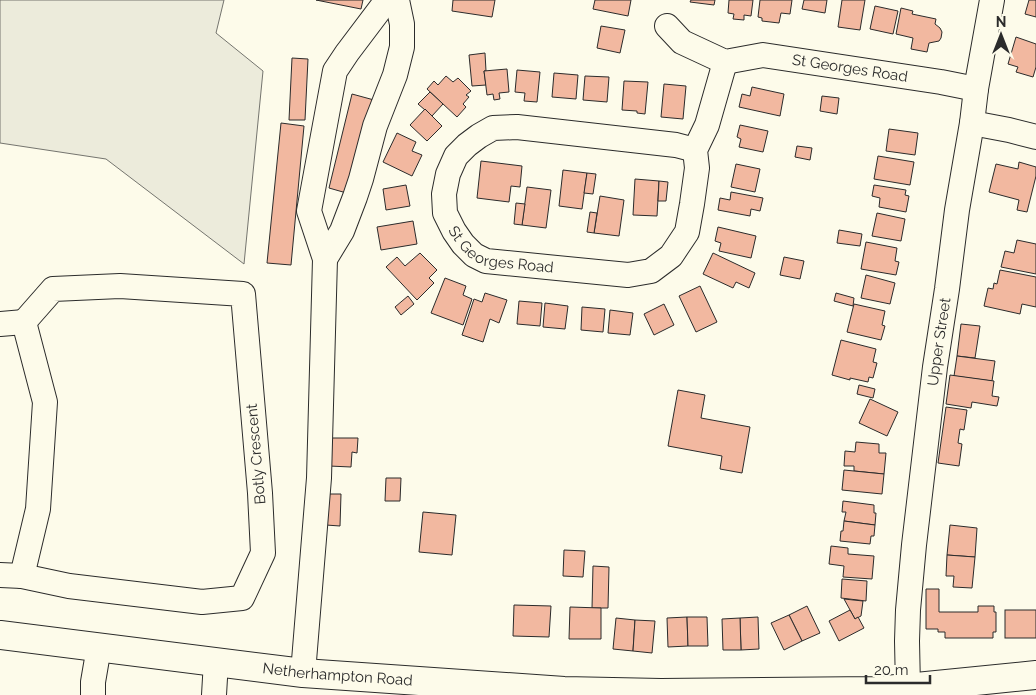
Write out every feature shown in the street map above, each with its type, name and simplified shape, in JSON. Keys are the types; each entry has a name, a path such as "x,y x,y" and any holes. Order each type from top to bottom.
{"main road":[{"name":"Netherhampton Road","path":"0,635 303,673 564,691 661,694 876,693 1036,675"}],"street":[{"path":"303,673 319,478 325,259 309,211 335,71 346,53 387,0"},
{"path":"325,259 342,231 355,197 375,126 395,75 402,47 402,24 397,0"},
{"name":"Upper Street","path":"908,688 908,625 914,545 935,367 957,210 992,0"},
{"path":"667,26 682,42 725,62"},
{"name":"St Georges Road","path":"695,150 676,145 517,127 493,128 467,145 456,156 448,174 444,194 445,213 462,244 474,255 486,261 628,275 651,271 671,256 687,232 697,168 695,150 707,125 725,62 762,55 976,89"},
{"path":"972,123 1036,137"},
{"name":"Botly Crescent","path":"11,575 69,586 202,602 242,598 263,553 260,493 243,294 120,286 53,289 24,322"},
{"path":"0,324 24,322 45,402 38,509 11,575"},
{"path":"93,695 98,647"},
{"path":"214,695 216,661"}],"shaded area":[{"path":"0,0 224,0 216,33 263,71 244,264 106,159 0,143"}],"building":[{"path":"316,0 363,0 361,9"},
{"path":"453,0 495,0 492,17 452,11"},
{"path":"595,0 631,0 628,16 593,9"},
{"path":"691,0 715,0 714,5 690,2"},
{"path":"729,0 753,0 751,16 744,15 744,20 733,19 734,14 728,13"},
{"path":"760,0 792,0 790,14 781,13 779,23 762,21 762,18 758,17"},
{"path":"804,0 827,0 825,13 802,9"},
{"path":"842,0 865,0 860,30 838,27"},
{"path":"1029,0 1036,0 1036,17 1025,14"},
{"path":"875,6 898,11 893,34 870,29"},
{"path":"901,8 913,11 912,14 936,19 935,24 942,32 941,38 939,41 929,43 927,52 911,49 913,38 896,34"},
{"path":"601,26 625,30 620,53 597,48"},
{"path":"1016,37 1036,44 1036,67 1033,77 1016,72 1018,67 1008,64"},
{"path":"485,53 486,71 484,71 486,85 472,86 469,55"},
{"path":"292,58 308,59 305,120 289,120"},
{"path":"507,69 509,92 499,93 500,99 494,100 493,94 487,95 484,71"},
{"path":"517,70 540,72 537,102 524,101 525,93 515,92"},
{"path":"554,73 578,75 576,99 552,97"},
{"path":"446,76 453,82 458,78 471,91 466,95 469,97 463,104 466,107 457,117 427,89 434,81 438,85"},
{"path":"585,76 609,77 607,102 583,100"},
{"path":"624,81 648,82 645,114 637,113 637,111 622,110"},
{"path":"664,84 686,86 683,119 661,117"},
{"path":"752,87 784,94 780,116 739,107 742,94 750,96"},
{"path":"430,92 443,104 432,116 418,104"},
{"path":"352,94 374,100 350,194 329,188"},
{"path":"822,96 839,98 837,114 820,111"},
{"path":"425,109 442,126 427,141 410,125"},
{"path":"281,123 304,126 291,265 267,263"},
{"path":"740,125 768,131 763,152 739,147 741,139 737,137"},
{"path":"889,129 918,133 915,155 886,151"},
{"path":"397,133 416,142 412,151 422,155 412,176 383,162"},
{"path":"797,146 812,148 810,160 795,157"},
{"path":"878,156 914,162 910,185 874,179"},
{"path":"481,161 522,166 520,187 511,186 509,202 477,198"},
{"path":"1019,162 1036,167 1036,176 1027,212 1017,210 1019,200 989,192 996,164 1018,169"},
{"path":"736,164 760,169 755,192 731,187"},
{"path":"563,170 587,173 582,209 559,206"},
{"path":"587,173 596,174 593,194 584,193"},
{"path":"635,179 659,181 657,216 633,215"},
{"path":"659,181 668,182 666,201 658,201"},
{"path":"406,185 410,206 386,210 383,189"},
{"path":"874,185 906,190 905,195 909,196 906,212 879,207 880,198 872,196"},
{"path":"527,187 551,190 546,228 522,225"},
{"path":"731,192 763,198 760,211 751,209 750,216 718,210 720,198 730,200"},
{"path":"600,196 624,200 619,236 594,233"},
{"path":"516,203 525,204 522,225 514,224"},
{"path":"590,212 597,213 594,233 587,232"},
{"path":"877,213 905,219 901,241 872,236"},
{"path":"413,221 417,244 381,250 377,227"},
{"path":"718,227 756,236 751,258 719,251 721,243 715,241"},
{"path":"839,230 862,234 860,246 837,243"},
{"path":"1017,240 1036,244 1036,274 1001,267 1005,251 1014,253"},
{"path":"866,242 897,248 895,261 899,262 896,275 861,269"},
{"path":"420,253 437,270 429,278 434,283 417,300 386,267 397,257 405,266"},
{"path":"713,253 755,273 749,288 736,282 733,288 703,274"},
{"path":"784,257 804,261 800,279 780,275"},
{"path":"1000,270 1036,277 1036,307 1022,304 1020,314 984,306 988,288 993,289 994,283 997,284"},
{"path":"866,275 895,283 890,304 861,298"},
{"path":"445,278 466,286 463,295 472,299 463,325 431,313"},
{"path":"700,286 717,322 696,332 679,296"},
{"path":"485,293 507,300 499,323 490,319 483,342 462,335 474,299 482,302"},
{"path":"836,293 854,298 853,306 834,301"},
{"path":"408,296 414,304 401,315 395,307"},
{"path":"519,301 542,303 540,326 517,324"},
{"path":"545,303 568,306 565,329 543,327"},
{"path":"664,304 674,325 654,335 644,314"},
{"path":"854,304 885,311 882,325 885,326 881,340 847,332"},
{"path":"582,307 605,309 603,332 581,330"},
{"path":"610,310 633,313 630,335 608,333"},
{"path":"961,324 980,326 975,358 957,356"},
{"path":"841,340 876,349 873,362 877,363 873,378 869,377 868,382 832,375"},
{"path":"957,356 995,361 992,381 954,376"},
{"path":"950,375 994,381 992,396 999,397 997,406 972,402 971,408 946,404"},
{"path":"859,385 875,389 873,398 857,394"},
{"path":"678,390 705,395 701,418 750,427 742,473 720,469 722,456 668,446"},
{"path":"870,399 898,412 887,436 859,423"},
{"path":"946,407 967,410 964,430 960,429 958,443 962,444 959,466 938,463"},
{"path":"330,438 358,438 357,453 352,452 351,467 329,466"},
{"path":"856,442 879,444 879,453 886,453 884,474 854,471 854,466 844,466 845,451 855,452"},
{"path":"844,470 884,474 882,494 842,490"},
{"path":"386,478 401,478 400,501 385,501"},
{"path":"327,494 341,494 340,526 326,525"},
{"path":"843,501 874,505 874,513 876,513 875,525 844,521 846,512 842,512"},
{"path":"423,512 456,515 452,555 419,552"},
{"path":"844,521 875,525 874,536 871,536 870,544 840,541"},
{"path":"950,525 977,528 975,557 947,555"},
{"path":"831,546 848,548 848,554 874,556 872,579 843,577 844,566 829,564"},
{"path":"564,550 585,551 583,577 563,576"},
{"path":"947,555 975,557 972,588 953,587 954,576 946,576"},
{"path":"593,566 609,567 608,608 592,608"},
{"path":"842,579 867,581 866,601 841,598"},
{"path":"926,589 939,589 939,612 978,612 978,606 994,606 994,612 996,612 996,632 993,632 993,638 945,638 945,632 938,632 938,629 926,629"},
{"path":"844,599 863,601 861,616 855,619"},
{"path":"514,605 551,606 549,637 513,636"},
{"path":"807,606 820,633 802,641 789,615"},
{"path":"570,607 601,608 601,639 569,639"},
{"path":"850,610 855,619 858,617 864,628 839,641 829,621"},
{"path":"1005,610 1036,610 1036,638 1005,638"},
{"path":"789,615 802,641 784,650 771,623"},
{"path":"687,617 688,646 668,647 667,618"},
{"path":"687,617 707,617 708,646 688,646"},
{"path":"758,617 759,649 741,650 740,618"},
{"path":"616,618 635,620 633,651 613,649"},
{"path":"740,618 741,650 723,650 722,619"},
{"path":"635,620 655,621 652,653 633,651"}]}
